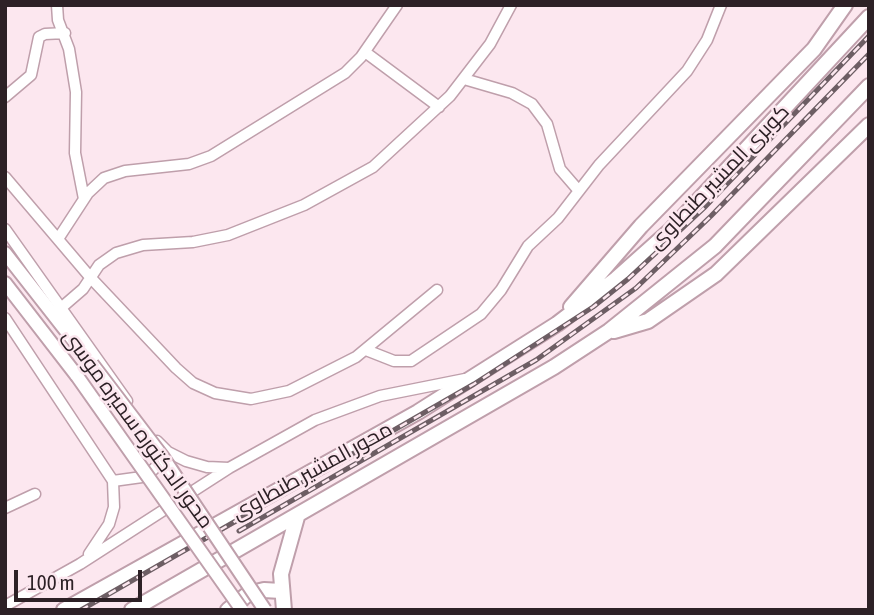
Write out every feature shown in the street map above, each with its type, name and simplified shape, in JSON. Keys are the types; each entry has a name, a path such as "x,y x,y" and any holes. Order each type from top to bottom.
{"highway":[{"path":"557,324 623,245 814,49 845,5"},
{"name":"كوبرى المشير طنطاوى","path":"557,324 616,279 671,230 869,17"},
{"name":"كوبرى المشير طنطاوى","path":"609,331 715,246 869,86"},
{"path":"609,331 648,321 716,274 869,125"},
{"name":"محور المشير طنطاوى","path":"64,610 374,438 476,377 557,324"},
{"name":"محور المشير طنطاوى","path":"134,609 554,367 609,331"},
{"path":"284,610 281,591 283,565 296,517"},
{"path":"228,610 248,594 264,590 281,591"}],"main road":[{"name":"محور الدكتوره سميره موسى","path":"5,253 162,456 265,610"},
{"name":"محور الدكتوره سميره موسى","path":"5,283 77,376 242,610"}],"street":[{"path":"57,5 76,92 75,153 84,199"},
{"path":"58,239 98,182 118,172 189,164 211,156 345,73 365,52 397,5"},
{"path":"61,308 79,294 104,260 125,250 228,235 324,196 373,167 439,107 464,79 490,44 511,5"},
{"path":"366,350 394,361 411,361 474,320 501,290 528,246 558,218 694,61 712,29 721,5"},
{"path":"5,97 31,75 40,36 65,33"},
{"path":"365,52 439,107"},
{"path":"464,79 512,93 532,104 547,124 560,169 579,191"},
{"path":"5,177 90,277 181,374 215,393 251,399 279,394 345,364 366,350 411,309 437,290"},
{"path":"5,229 151,434 167,452 197,464 229,468"},
{"path":"5,318 107,468 113,481 114,498 109,524 101,540 80,564"},
{"path":"5,606 80,564 229,468 307,424 347,406 396,392 476,377"},
{"path":"113,481 128,481 148,474 167,452"},
{"path":"5,509 35,494"}],"railway":[{"path":"81,610 474,384 593,307 628,279 704,208 869,36"},
{"path":"239,531 536,360 636,288 711,216 869,54"}]}
